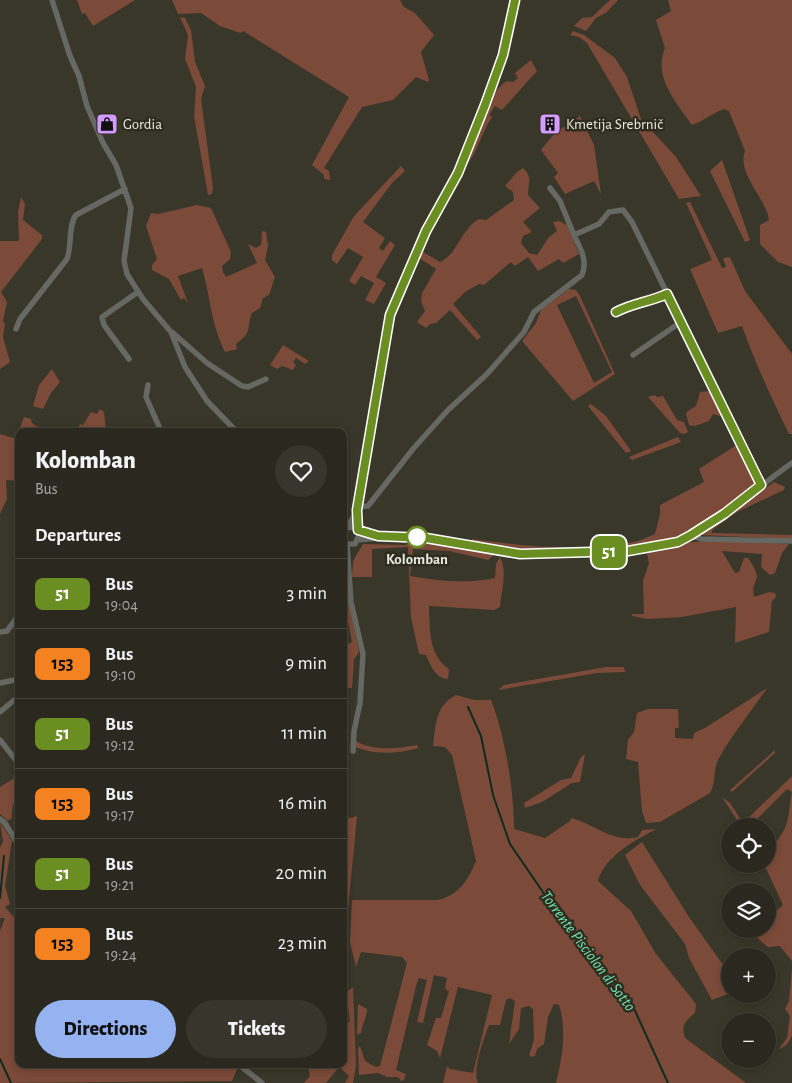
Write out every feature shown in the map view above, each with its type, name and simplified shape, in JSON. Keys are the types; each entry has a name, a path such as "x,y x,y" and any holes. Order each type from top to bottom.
{"street":[{"path":"52,0 70,56 79,76 87,106 125,189 131,220 124,261 127,274 138,292 171,332 207,363 242,386 248,387 266,379"},
{"path":"358,540 357,509 390,315 426,231 458,173 485,105 503,55 515,0"},
{"path":"347,524 357,509 368,506 418,443 446,412 487,374 524,332 534,312 582,275 585,268 584,258 560,201 550,188"},
{"path":"16,329 20,319 67,259 71,249 73,219 76,215 125,189"},
{"path":"574,235 599,224 609,212 623,210 632,222 761,485"},
{"path":"129,359 118,341 104,326 102,317 138,292"},
{"path":"616,312 635,303 644,304 667,294"},
{"path":"633,355 681,322"},
{"path":"171,332 185,367 207,401 233,428"},
{"path":"148,385 146,397 160,428"},
{"path":"347,526 378,536 426,538 494,551 545,555 645,549 678,542 691,535 724,514 792,463"},
{"path":"691,535 701,539 792,541"},
{"path":"347,544 378,536"},
{"path":"347,551 351,602 363,654 360,703 354,730 353,751"},
{"path":"0,632 7,631 15,620"},
{"path":"0,683 15,681"},
{"path":"0,712 15,699"},
{"path":"0,740 15,757"},
{"path":"0,818 15,839"},
{"path":"243,1068 262,1083"}],"shaded area":[{"path":"77,0 135,0 93,26 85,13 82,14"},
{"path":"172,0 400,0 404,7 415,13 434,35 421,52 429,80 428,82 416,77 393,100 362,107 324,168 329,171 330,180 324,179 324,175 312,165 349,97 243,31 240,33 220,26 201,13 178,14"},
{"path":"610,0 618,0 607,12 596,18 586,31 574,26 582,18 592,17"},
{"path":"668,0 792,0 792,267 778,262 760,244 760,225 769,220 767,212 748,177 743,159 745,151 729,111 724,109 692,125 668,89 662,69 665,48 656,20 671,11"},
{"path":"180,17 185,18 191,30 195,62 205,86 201,99 213,188 212,194 208,195 194,116 196,87 185,59 188,35"},
{"path":"573,31 584,35 615,58 627,77 641,119 676,157 701,196 679,199 587,43 579,37 570,35"},
{"path":"531,60 537,71 502,110 495,106 489,115 492,117 474,154 466,166 463,166 481,119 493,96 507,81 513,82 518,78 515,73"},
{"path":"580,116 594,145 601,194 594,181 565,194 554,177 558,173 541,150 554,134"},
{"path":"722,160 750,240 745,242 710,171"},
{"path":"401,166 405,171 392,183 363,222 385,238 379,248 383,251 390,241 395,245 376,277 386,283 374,304 365,300 374,283 361,276 355,285 349,281 363,257 348,248 337,264 332,260 332,255 354,216"},
{"path":"523,168 529,177 528,195 540,208 523,222 532,232 523,236 521,243 529,253 537,255 549,237 557,231 553,222 559,221 567,225 579,254 563,263 559,259 538,271 528,257 515,266 511,262 484,285 479,284 465,292 453,304 481,337 477,340 450,310 436,323 430,324 426,328 417,322 425,311 421,301 422,293 436,269 419,258 423,252 440,262 451,253 473,223 479,219 486,220 514,200 513,192 505,186"},
{"path":"21,197 25,204 23,220 42,235 42,239 1,292 7,302 3,321 5,324 3,337 10,362 0,369 0,241 19,241 18,212"},
{"path":"690,202 722,268 726,267 723,258 730,257 745,291 792,354 792,434 789,434 770,394 742,326 718,333 690,269 712,260 686,203"},
{"path":"197,205 211,208 231,252 230,259 222,266 226,277 257,263 248,244 256,248 261,245 262,231 266,232 268,246 265,260 275,277 269,295 263,298 260,308 252,313 247,333 236,344 237,349 225,352 214,320 202,268 178,276 188,303 184,298 181,300 169,279 152,270 152,265 157,259 146,226 151,213 158,214"},
{"path":"569,289 576,290 615,374 573,401 522,341 536,323 541,310","holes":["576,296 612,372 594,383 557,305"]},
{"path":"283,345 309,361 305,364 296,358 293,362 296,365 293,370 282,366 277,369 270,365"},
{"path":"52,369 60,382 51,393 43,409 33,406 39,385"},
{"path":"712,391 724,414 720,416 713,414 709,421 695,426 689,425 686,414 696,406 700,392"},
{"path":"655,395 657,397 663,396 677,420 684,422 688,432 685,434 680,433 648,397"},
{"path":"591,404 606,416 631,451 626,453 588,406"},
{"path":"100,409 104,412 106,428 78,428 80,424 83,425 91,412 97,414"},
{"path":"24,417 31,419 32,423 40,428 20,428"},
{"path":"0,434 15,438 15,481 6,480 7,499 0,514"},
{"path":"678,437 681,442 632,460 629,457"},
{"path":"738,444 755,479 754,486 706,523 689,533 673,539 634,547 571,551 522,551 471,542 472,539 533,546 573,548 639,541 655,534 660,514 660,505 704,482 699,469"},
{"path":"774,482 785,487 784,490 737,512 712,530 712,533 792,535 792,539 700,535"},
{"path":"414,540 494,555 488,560 449,551 413,549 410,576 452,581 495,578 496,564 500,557 504,570 500,607 494,610 429,606 431,640 437,656 449,669 448,679 437,674 426,655 419,654 411,617 408,547 372,549 372,577 352,577 353,561 363,544 405,545"},
{"path":"733,541 789,544 782,553 775,573 770,575 761,567 762,554 722,551 735,573 739,572 744,558 748,558 757,576 753,591 754,597 769,592 775,593 776,597 772,601 769,632 735,643 736,607 682,617 647,619 632,616 632,614 644,614 643,581 649,563 647,553 689,542"},
{"path":"347,601 349,601 359,652 354,659 352,688 347,688 347,644 352,642 347,617"},
{"path":"606,667 624,667 625,672 597,673 498,690 504,685"},
{"path":"767,688 723,750 715,768 710,793 660,822 646,823 642,811 638,762 626,759 628,740 634,732 637,713 648,709 678,709 679,728 675,728 675,738 693,739 694,733 705,728"},
{"path":"456,695 474,700 491,700 508,763 514,829 545,838 570,821 571,818 620,837 638,837 642,830 657,829 640,838 614,857 601,872 598,881 631,911 656,954 696,1004 695,1013 686,1021 684,1026 685,1038 721,1065 721,1068 726,1068 746,1083 556,1083 562,1054 563,1034 559,1005 554,1004 548,1017 544,1044 537,1049 535,1056 532,1057 529,1055 534,1040 533,1009 529,1006 521,1008 519,1029 509,1044 515,1001 510,998 506,1000 500,1025 489,1025 476,1070 478,1083 443,1083 447,1066 450,1069 473,1073 492,995 458,987 440,1058 437,1051 427,1045 436,1018 441,1018 449,991 445,989 447,978 434,975 423,1023 417,1022 427,980 419,978 416,986 396,1070 406,1074 404,1080 401,1081 398,1077 387,1077 378,1073 359,1075 358,1048 360,1046 365,1061 376,1067 380,1066 407,963 402,957 361,952 356,967 350,942 352,900 438,900 445,898 462,886 476,861 452,755 445,747 433,746 440,710 449,699"},
{"path":"355,741 378,748 417,745 418,748 394,752 379,752 355,747"},
{"path":"775,750 775,753 732,792 730,790"},
{"path":"585,754 580,782 572,783 542,802 525,808 524,803 561,780 571,778 581,757"},
{"path":"792,776 792,792 787,789 758,818 748,818"},
{"path":"15,778 15,800 12,818 8,821 0,814 0,787"},
{"path":"792,792 792,961 780,946 768,947 757,938 776,938 776,911 783,905 776,890 776,883 773,883 768,873 776,873 776,842 786,825"},
{"path":"722,797 730,803 740,818 736,818"},
{"path":"357,816 348,909 347,909 347,819"},
{"path":"0,822 12,841 5,886 10,904 5,907 15,918 15,1068 237,1068 232,1081 0,1083 0,931 5,918 0,918 0,848 3,841"},
{"path":"642,842 689,917 721,962 721,997 712,1000 689,958 685,944 640,885 625,855"},
{"path":"792,969 792,1035 787,1044 779,1049 787,1038 790,1016 785,1009 789,1001"},
{"path":"353,987 356,1065 353,1083 345,1083 349,1076 340,1068 347,1068 347,1024 350,1021 347,992"},
{"path":"358,1004 367,1009 361,1033 357,1035"},
{"path":"308,1068 338,1068 326,1083 304,1083 310,1076"}],"waterway":[{"name":"Torrente Pisciolon di Sotto","path":"468,707 481,736 493,795 510,844 562,920 631,1002 668,1083"},
{"path":"0,898 4,856"},
{"path":"0,1059 11,1083"}],"bus line":[{"name":"51","path":"515,0 503,55 495,80 458,173 426,231 390,315 368,438 357,510 357,529 378,536 426,538 520,554 545,555 628,551 654,548 678,542 724,514 761,485 667,294 644,304 635,303 616,312"}],"place":[{"name":"Gordia","path":"107,124"},
{"name":"Kmetija Srebrnič","path":"550,124"},
{"name":"Kolomban","path":"417,537"}]}
